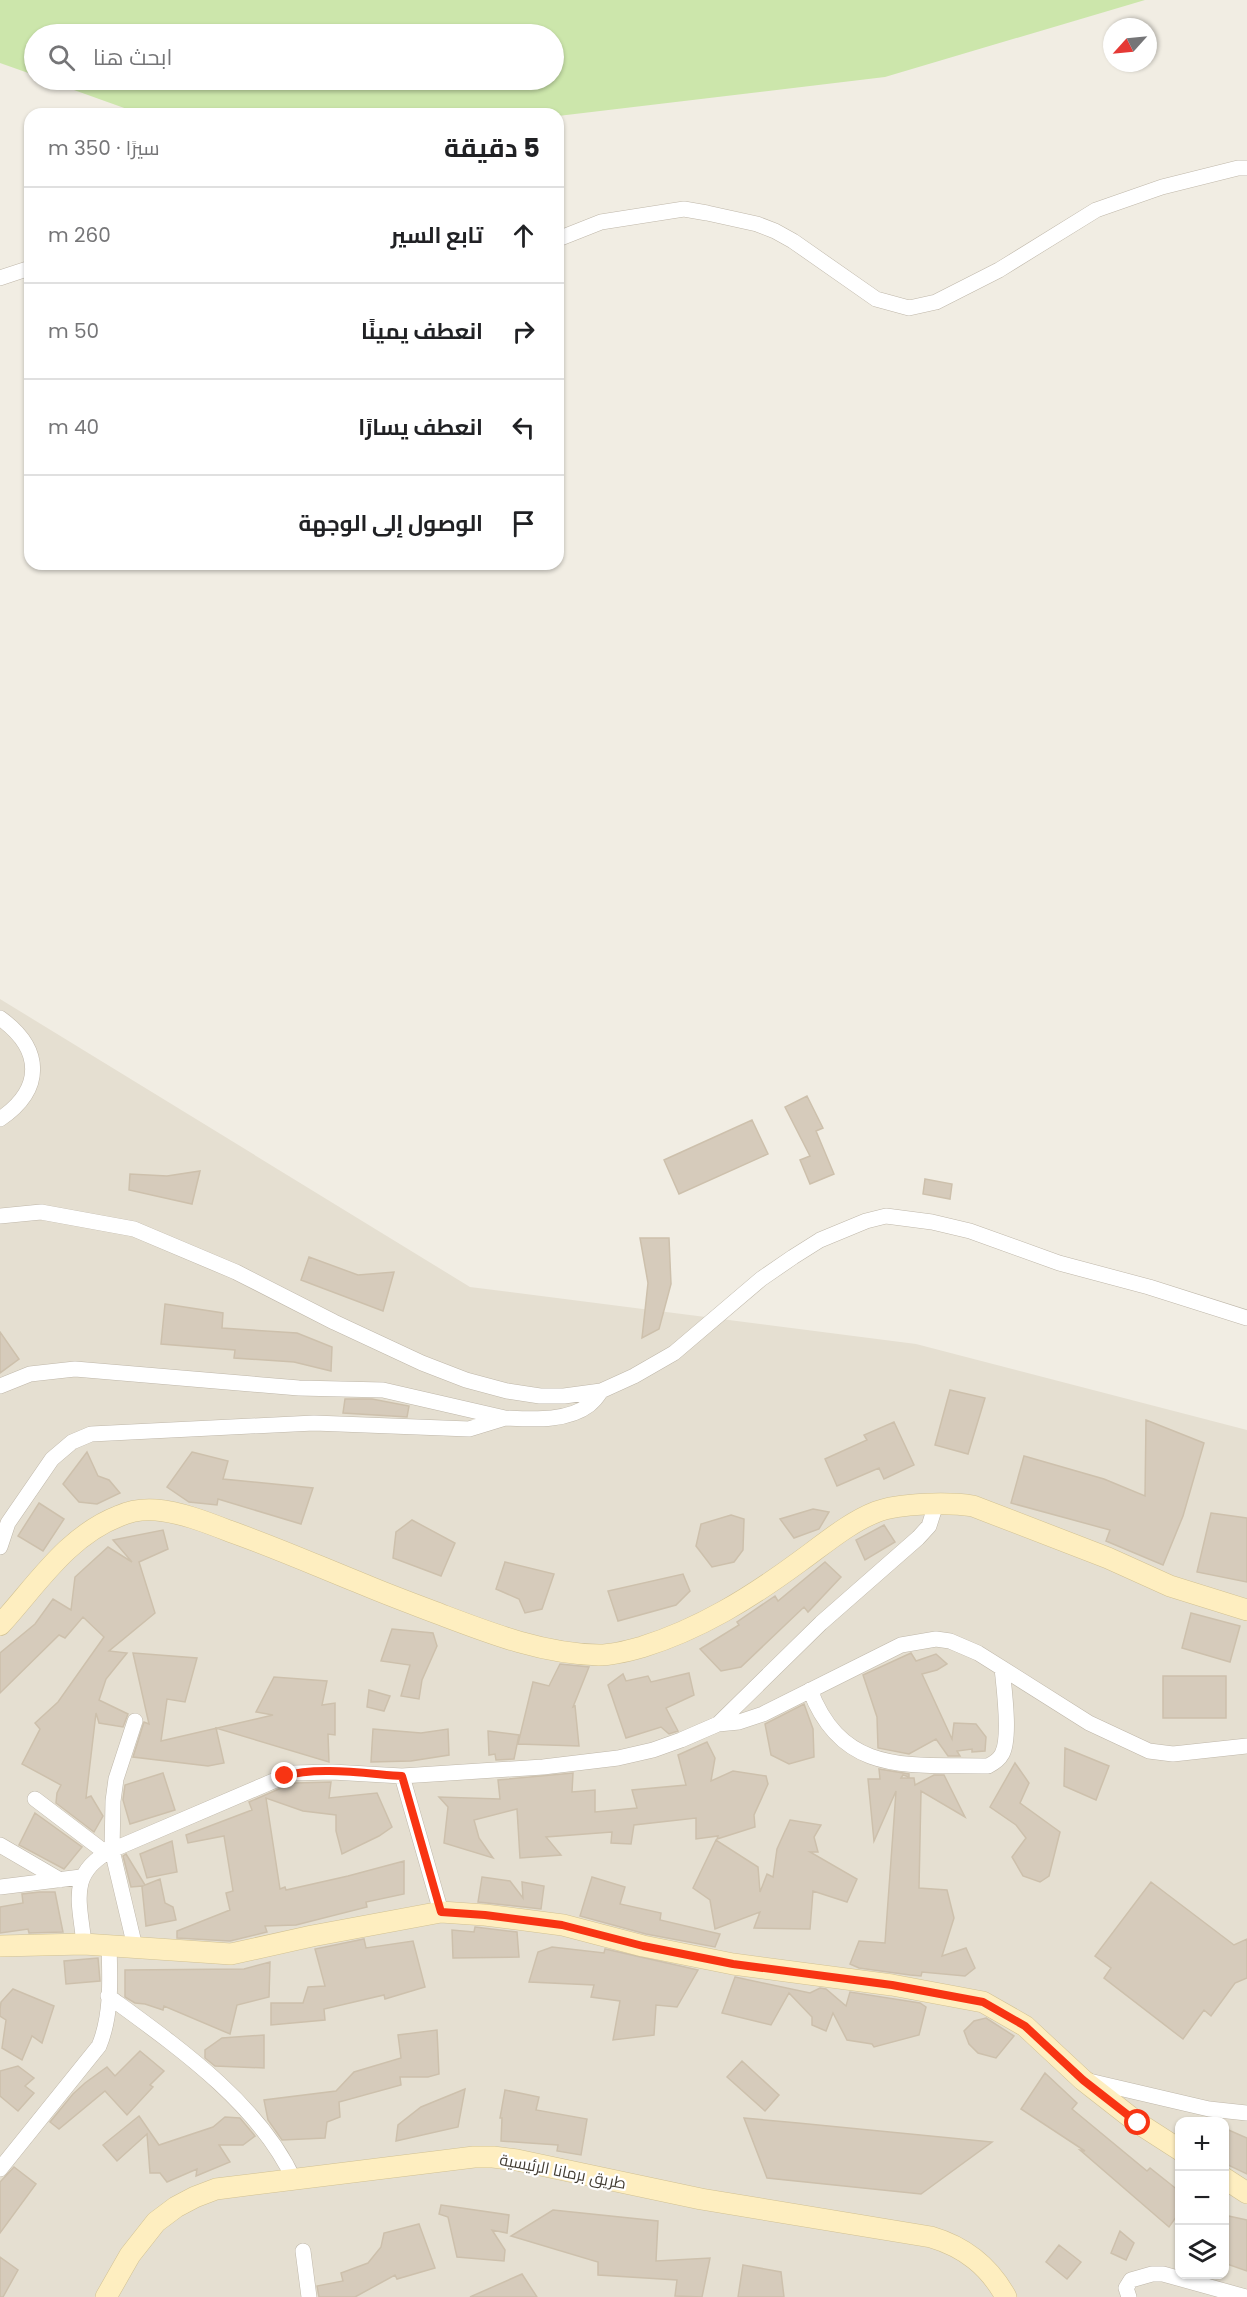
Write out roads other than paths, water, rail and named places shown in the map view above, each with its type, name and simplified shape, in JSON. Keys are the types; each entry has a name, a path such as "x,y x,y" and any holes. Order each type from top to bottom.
{"street":[{"path":"564,237 601,222 684,209 707,213 757,224 775,231 876,299 909,308 936,302 999,270 1096,210 1162,187 1247,168"},
{"path":"0,278 24,270"},
{"path":"0,1018 21,1037 29,1049 34,1064 33,1079 24,1097 0,1119"},
{"path":"0,1216 41,1212 134,1229 236,1272 334,1322 458,1377 507,1391 540,1396 564,1396 601,1391 643,1371 674,1353 761,1280 802,1251 820,1240 866,1221 886,1216 932,1222 970,1231 1059,1263 1129,1281 1247,1318"},
{"path":"0,1386 30,1374 75,1369 298,1388 383,1390 505,1418 549,1418 572,1413 588,1406 601,1391"},
{"path":"448,1404 458,1377"},
{"path":"0,1547 12,1516 52,1459 72,1442 91,1434 314,1423 470,1429 505,1418"},
{"path":"0,1625 78,1538 119,1515 137,1510 157,1510 207,1523 282,1550 368,1586 510,1640 548,1649 603,1655 670,1638 717,1617 829,1540 877,1511 936,1504 956,1503 981,1509 1108,1558 1170,1586 1247,1610"},
{"path":"718,1725 821,1623 918,1538 929,1526 936,1504"},
{"path":"84,1944 79,1900 81,1877 86,1869 109,1851 294,1773 332,1772 402,1776 543,1767 618,1758 653,1750 718,1725 752,1718 901,1645 918,1641 936,1639 950,1641 978,1653 1089,1723 1149,1751 1173,1754 1194,1753 1247,1746"},
{"path":"810,1690 817,1709 835,1733 845,1743 872,1758 900,1764 988,1766 1002,1755 1006,1741 1002,1668"},
{"path":"135,1721 116,1779 109,1851 135,1947"},
{"path":"402,1776 441,1912"},
{"path":"35,1799 109,1851"},
{"path":"0,1845 60,1880"},
{"path":"0,1887 81,1877"},
{"path":"0,1946 84,1944 231,1954 441,1912 562,1925 643,1946 733,1964 892,1985 983,2002 1025,2026 1083,2080 1138,2123 1175,2147"},
{"path":"0,2169 99,2046 104,2034 108,1996 109,1946"},
{"path":"108,1996 198,2065 242,2107 285,2160 294,2180"},
{"path":"1083,2080 1209,2109 1247,2113"},
{"name":"طريق برمانا الرئيسية","path":"106,2297 130,2254 156,2222 176,2206 216,2189 474,2157 517,2160 701,2199 931,2237 949,2242 976,2259 994,2277 1006,2297"},
{"path":"1229,2181 1247,2193"},
{"path":"303,2251 309,2297"},
{"path":"1129,2297 1126,2288 1131,2280 1152,2274 1163,2274 1246,2297"}]}
